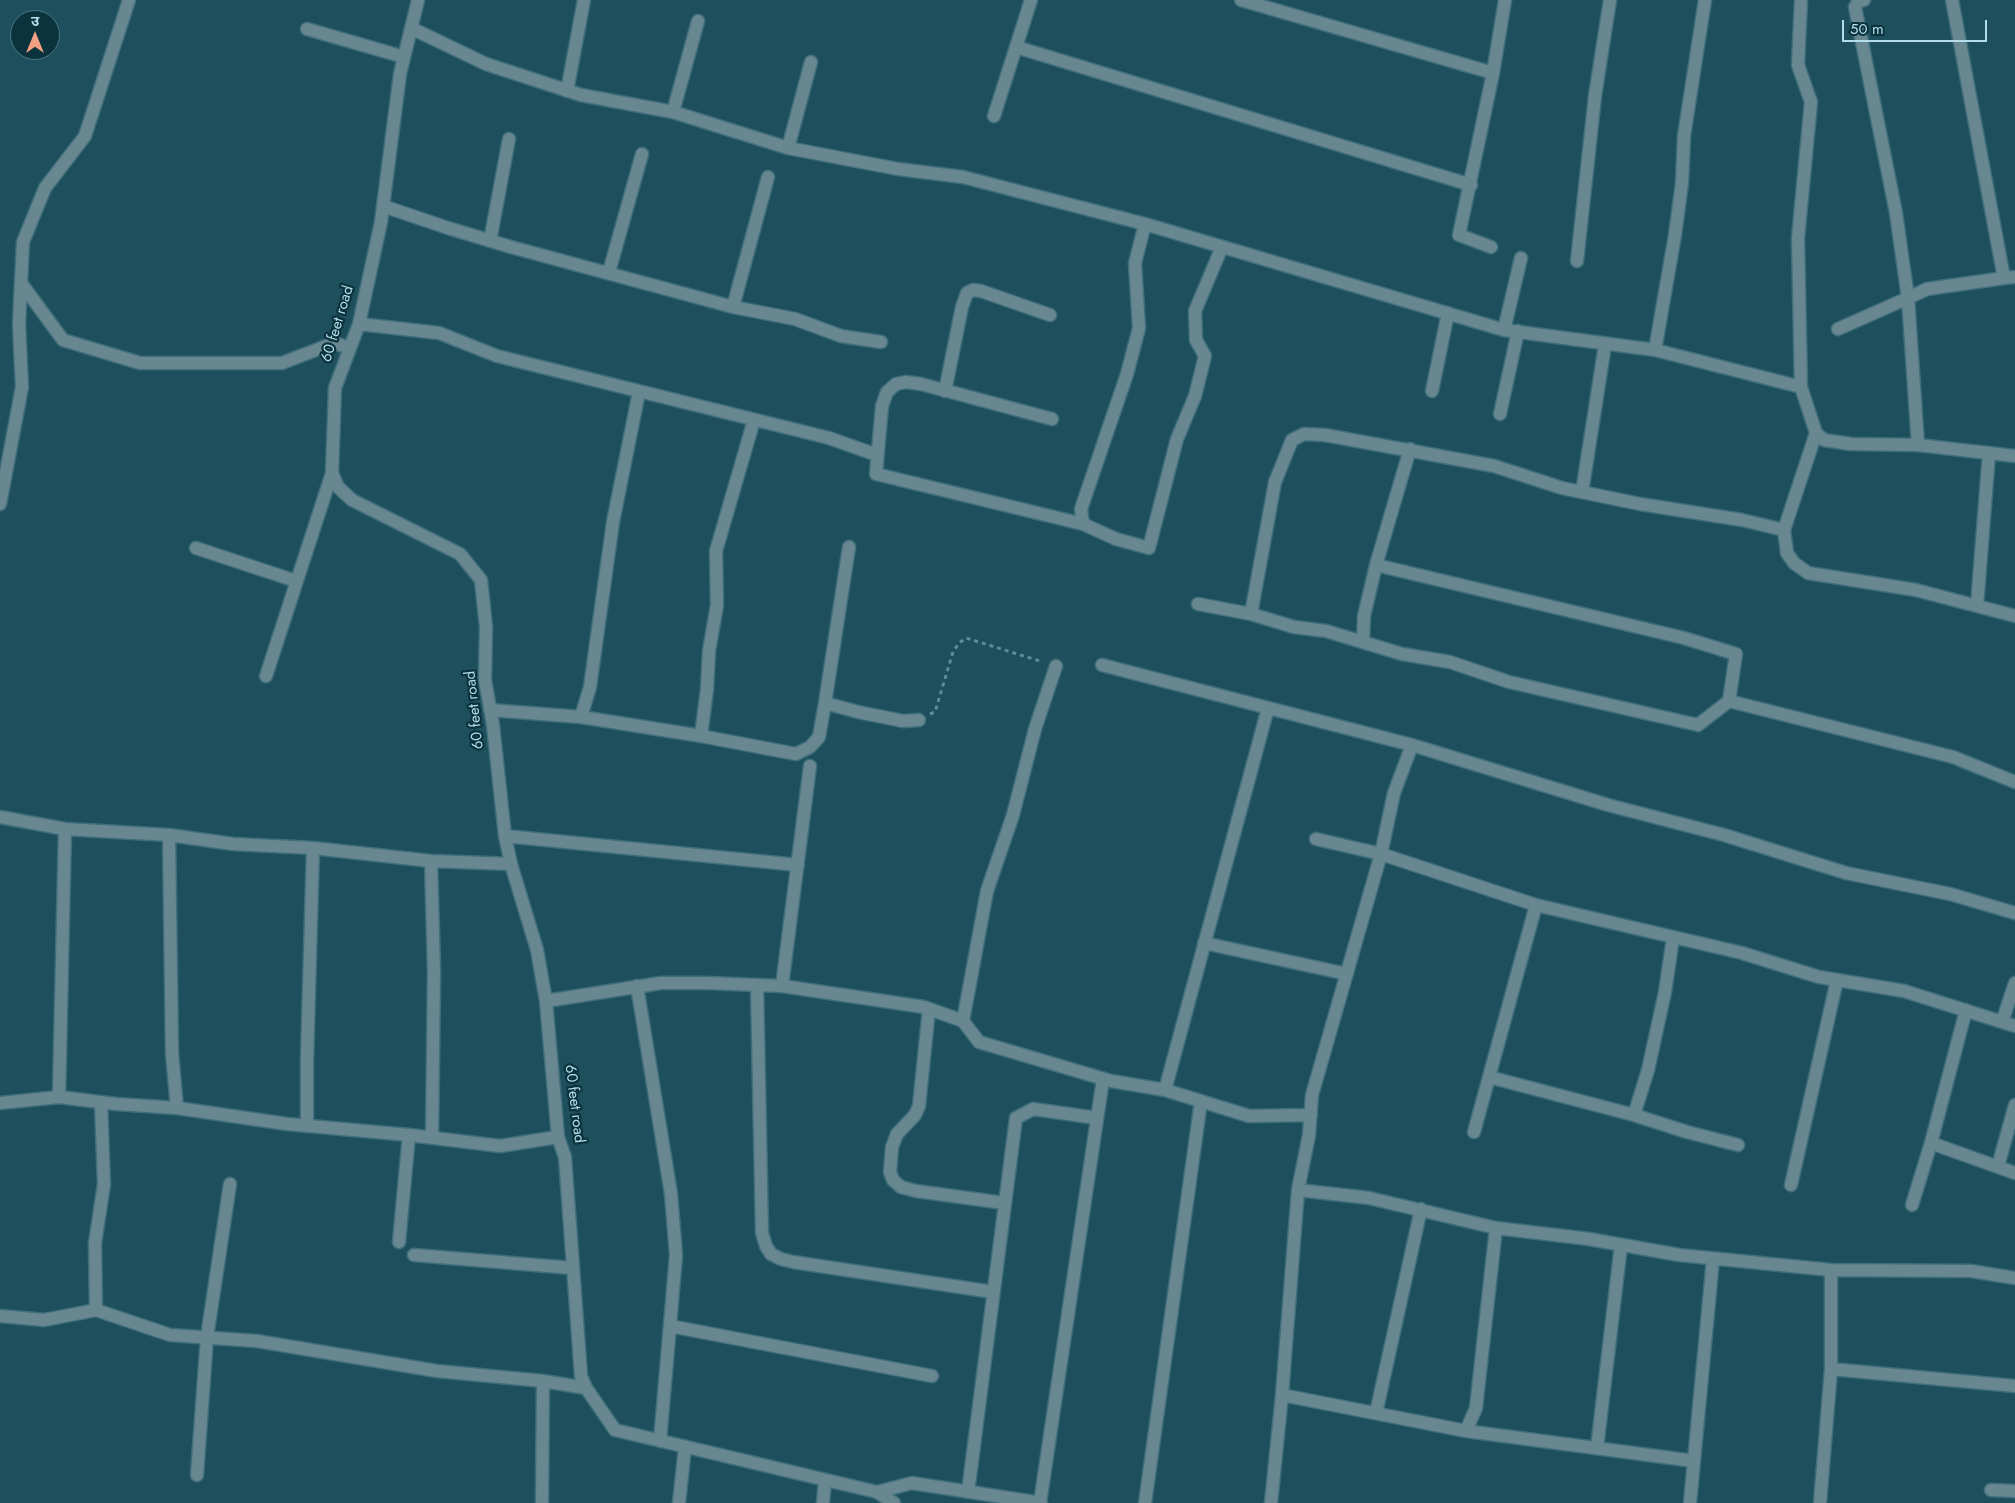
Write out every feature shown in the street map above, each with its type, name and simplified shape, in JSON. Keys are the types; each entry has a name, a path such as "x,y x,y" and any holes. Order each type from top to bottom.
{"street":[{"path":"0,504 22,387 19,324 23,242 45,188 85,136 129,0"},
{"name":"60 feet road","path":"418,0 404,57 383,206 358,324 335,388 332,473 338,487 352,500 386,518 438,541 460,554 471,565 481,580 484,596 485,680 505,836 511,864 537,950 546,1001 558,1138 565,1157 581,1376 586,1388 615,1430 660,1441"},
{"path":"567,91 584,0"},
{"path":"994,116 1031,0"},
{"path":"1241,0 1493,73"},
{"path":"1491,247 1459,235 1493,73 1505,0"},
{"path":"1577,261 1595,96 1610,0"},
{"path":"1655,350 1676,235 1682,183 1684,136 1705,0"},
{"path":"1801,0 1798,65 1811,102 1798,238 1801,387 1816,433 1824,440 1851,444 1918,445 2015,456"},
{"path":"1864,0 1859,1 1855,7 1896,213 1908,298 1918,445"},
{"path":"1838,328 1927,289 2009,278 1952,0"},
{"path":"672,112 698,21"},
{"path":"411,28 486,64 567,91 672,112 788,148 898,169 963,177 1145,224 1504,330 1605,345 1655,350 1801,387"},
{"path":"307,29 404,57"},
{"path":"1016,46 1471,185"},
{"path":"788,148 811,62"},
{"path":"490,241 508,139"},
{"path":"609,272 642,154"},
{"path":"733,307 768,177"},
{"path":"383,206 490,241 733,307 795,319 841,336 881,342"},
{"path":"1083,524 1080,518 1083,501 1127,374 1139,328 1135,264 1145,224"},
{"path":"1052,419 906,382 896,384 888,392 882,406 876,474 1083,524 1116,539 1149,548 1177,439 1194,396 1205,356 1196,340 1194,311 1222,247"},
{"path":"1504,330 1521,258"},
{"path":"21,283 63,340 140,364 282,362 334,343 350,348"},
{"path":"945,391 962,307 967,293 973,290 981,291 1050,315"},
{"path":"1432,391 1448,313"},
{"path":"358,324 439,333 497,356 829,438 877,455"},
{"path":"1500,414 1518,332"},
{"path":"1582,492 1605,345"},
{"path":"581,717 590,688 613,522 639,392"},
{"path":"701,736 707,689 709,651 717,605 716,551 754,420"},
{"path":"1816,433 1784,530 1787,553 1794,564 1808,573 1916,590 2015,616"},
{"path":"1251,614 1275,482 1292,440 1304,434 1325,435 1410,449 1494,466 1562,488 1640,504 1742,520 1784,530"},
{"path":"1363,642 1364,616 1376,565 1410,449"},
{"path":"1976,606 1990,453"},
{"path":"266,676 332,473"},
{"path":"196,548 296,581"},
{"path":"490,710 581,717 701,736 796,754 810,747 819,738 849,548"},
{"path":"1198,604 1251,614 1294,627 1326,631 1402,654 1450,662 1509,682 1698,725 1729,701 1736,654 1684,638 1376,565"},
{"path":"1102,665 1412,745 1608,805 1724,835 1846,873 1950,894 2015,912"},
{"path":"963,1021 986,891 1013,815 1035,729 1056,666"},
{"path":"1729,701 1953,757 2015,782"},
{"path":"825,702 858,712 903,721 919,720"},
{"path":"1165,1090 1268,708"},
{"path":"1271,1503 1282,1395 1298,1190 1311,1115 1312,1095 1381,854 1394,793 1412,745"},
{"path":"782,986 810,766"},
{"path":"0,817 65,829 169,835 233,844 313,848 431,860 511,864"},
{"path":"59,1097 65,829"},
{"path":"169,835 172,1052 177,1108"},
{"path":"505,836 798,865"},
{"path":"1316,839 1381,854 1536,905 1742,954 1819,977 1904,991 2015,1026"},
{"path":"307,1126 306,1060 313,848"},
{"path":"431,860 434,972 432,1138"},
{"path":"1474,1132 1536,905"},
{"path":"1634,1115 1652,1050 1673,938"},
{"path":"1204,943 1347,974"},
{"path":"1791,1185 1837,980"},
{"path":"546,1001 637,986 707,983 782,986 928,1009 963,1021 979,1042 1103,1079 1165,1090 1249,1116 1311,1115"},
{"path":"2002,1022 2015,983"},
{"path":"757,985 762,1233 766,1246 776,1256 793,1262 994,1292"},
{"path":"637,986 671,1194 676,1255 660,1441 877,1492 894,1503"},
{"path":"928,1009 919,1106 915,1115 898,1134 892,1147 890,1172 893,1180 901,1187 916,1191 1004,1203"},
{"path":"1912,1205 1932,1143 1966,1010"},
{"path":"1489,1077 1634,1115 1738,1146"},
{"path":"877,1492 912,1483 1041,1503 1103,1079"},
{"path":"0,1103 59,1097 101,1103 177,1108 307,1126 409,1135 500,1146 558,1138"},
{"path":"1145,1503 1201,1101"},
{"path":"96,1310 95,1243 104,1184 101,1103"},
{"path":"1998,1166 2015,1105"},
{"path":"968,1492 1016,1118 1025,1111 1033,1109 1098,1118"},
{"path":"399,1242 409,1135"},
{"path":"1932,1143 2015,1173"},
{"path":"197,1475 206,1337 230,1184"},
{"path":"1298,1190 1369,1198 1496,1228 1713,1259 1831,1270 1971,1271 2015,1278"},
{"path":"1376,1413 1421,1209"},
{"path":"1466,1431 1476,1408 1496,1228"},
{"path":"1597,1448 1621,1245"},
{"path":"414,1255 572,1268"},
{"path":"1690,1503 1713,1259"},
{"path":"1820,1503 1831,1369 1831,1270"},
{"path":"0,1316 44,1320 96,1310 170,1335 256,1341 437,1371 543,1381 586,1388"},
{"path":"670,1326 932,1376"},
{"path":"1831,1369 2015,1386"},
{"path":"542,1503 543,1381"},
{"path":"1282,1395 1466,1431 1694,1461"},
{"path":"679,1503 686,1447"},
{"path":"823,1503 825,1480"},
{"path":"1991,1490 2015,1492"}],"path":[{"path":"919,720 934,712 953,652 959,643 966,638 1056,666"}]}
